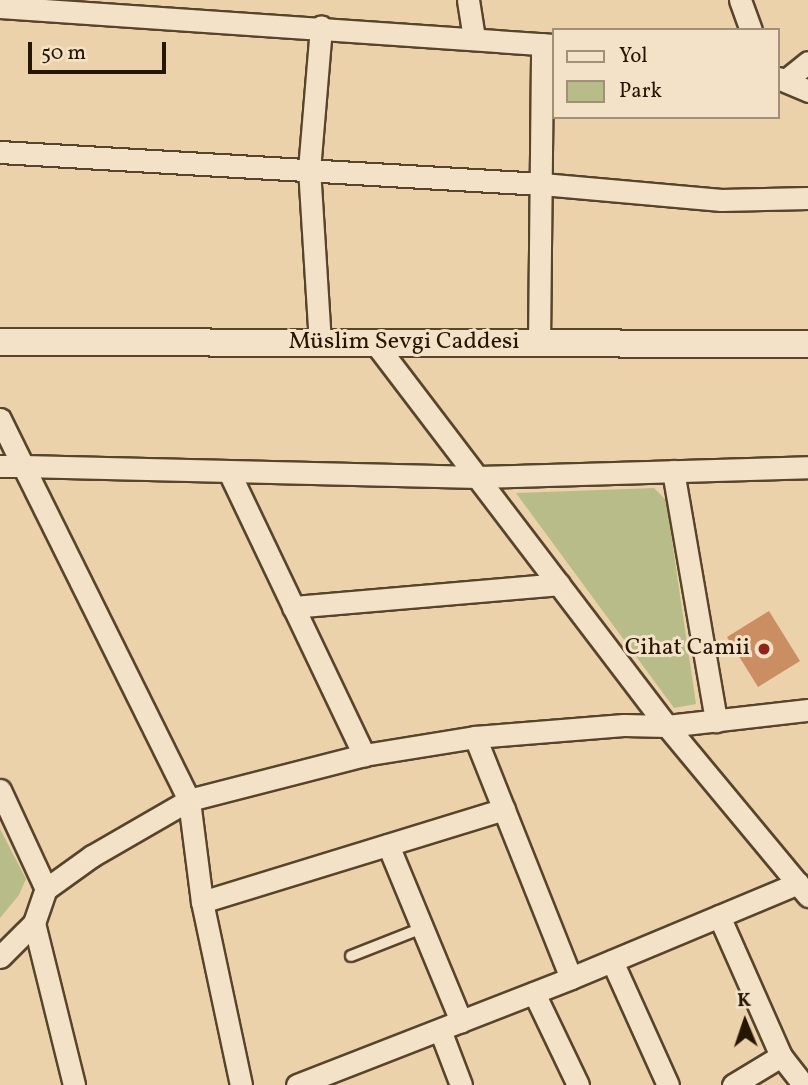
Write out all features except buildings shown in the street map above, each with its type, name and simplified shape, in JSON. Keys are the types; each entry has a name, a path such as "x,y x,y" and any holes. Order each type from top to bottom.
{"street":[{"path":"468,0 474,38"},
{"path":"740,0 750,28"},
{"path":"0,8 548,44 539,344"},
{"path":"320,343 309,170 321,27"},
{"path":"782,79 808,62"},
{"path":"782,79 808,91"},
{"path":"0,152 542,184 721,200 808,198"},
{"name":"Müslim Sevgi Caddesi","path":"0,342 808,344"},
{"path":"297,1085 534,993 719,916 803,889 667,726 375,343"},
{"path":"0,419 189,800 202,902 241,1085"},
{"path":"0,466 478,477 808,467"},
{"path":"673,471 716,721"},
{"path":"229,472 363,755"},
{"path":"293,607 559,584"},
{"path":"0,957 34,923 46,890 92,856 189,800 363,755 475,737 624,725 667,726 808,710"},
{"path":"475,737 571,978"},
{"path":"0,790 46,890"},
{"path":"202,902 504,809"},
{"path":"388,845 461,1021"},
{"path":"719,916 781,1056 804,1085"},
{"path":"34,923 74,1085"},
{"path":"612,961 668,1085"},
{"path":"534,993 578,1085"},
{"path":"440,1030 461,1085"},
{"path":"733,1085 781,1056"}],"lane":[{"path":"351,956 422,928"}],"green space":[{"path":"654,488 666,500 696,704 674,708 516,493"},
{"path":"0,829 26,879 19,895 0,918"}],"place":[{"name":"Cihat Camii","path":"764,649"}]}
